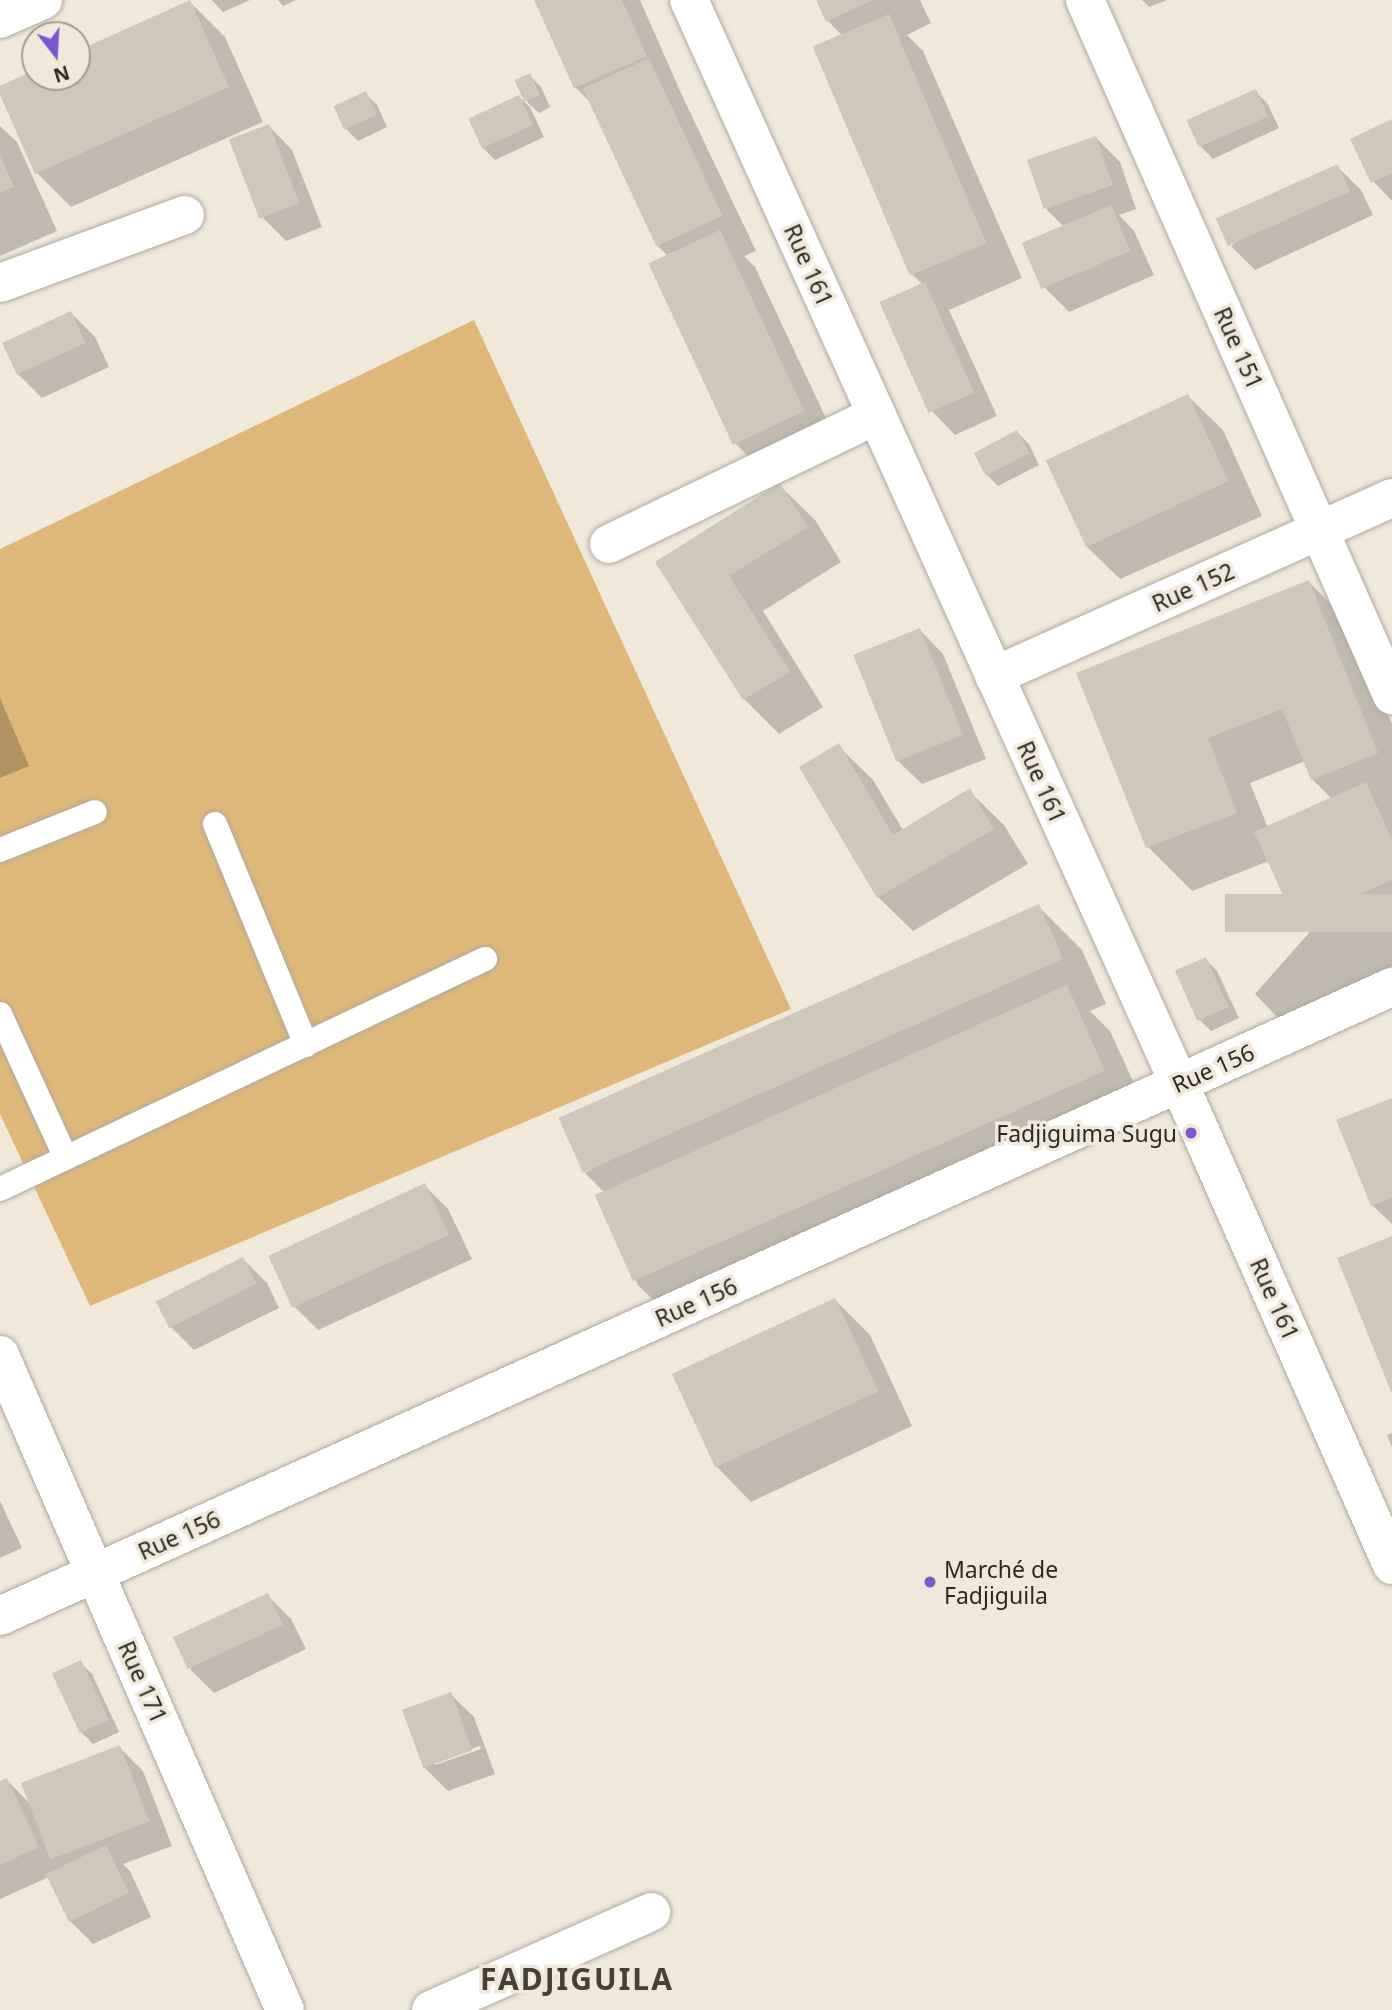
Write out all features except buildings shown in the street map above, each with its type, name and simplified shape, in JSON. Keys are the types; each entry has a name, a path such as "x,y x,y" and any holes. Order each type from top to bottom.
{"street":[{"path":"0,19 43,0"},
{"name":"Rue 161","path":"688,0 1180,1083 1392,1565"},
{"name":"Rue 151","path":"1085,0 1392,695"},
{"path":"0,283 185,215"},
{"path":"609,544 877,415"},
{"name":"Rue 152","path":"994,676 1392,498"},
{"name":"Rue 156","path":"0,1616 1392,987"},
{"name":"Rue 171","path":"0,1354 285,2010"},
{"path":"431,2010 651,1912"}],"lane":[{"path":"0,850 95,812"},
{"path":"215,824 306,1045"},
{"path":"0,1189 485,959"},
{"path":"0,1014 66,1158"}],"shaded area":[{"path":"474,320 791,1009 90,1306 0,1114 0,549"}],"place":[{"name":"Fadjiguima Sugu","path":"1191,1133"},
{"name":"Marché de Fadjiguila","path":"930,1582"}],"district":[{"name":"FADJIGUILA","path":"577,1979"}]}
